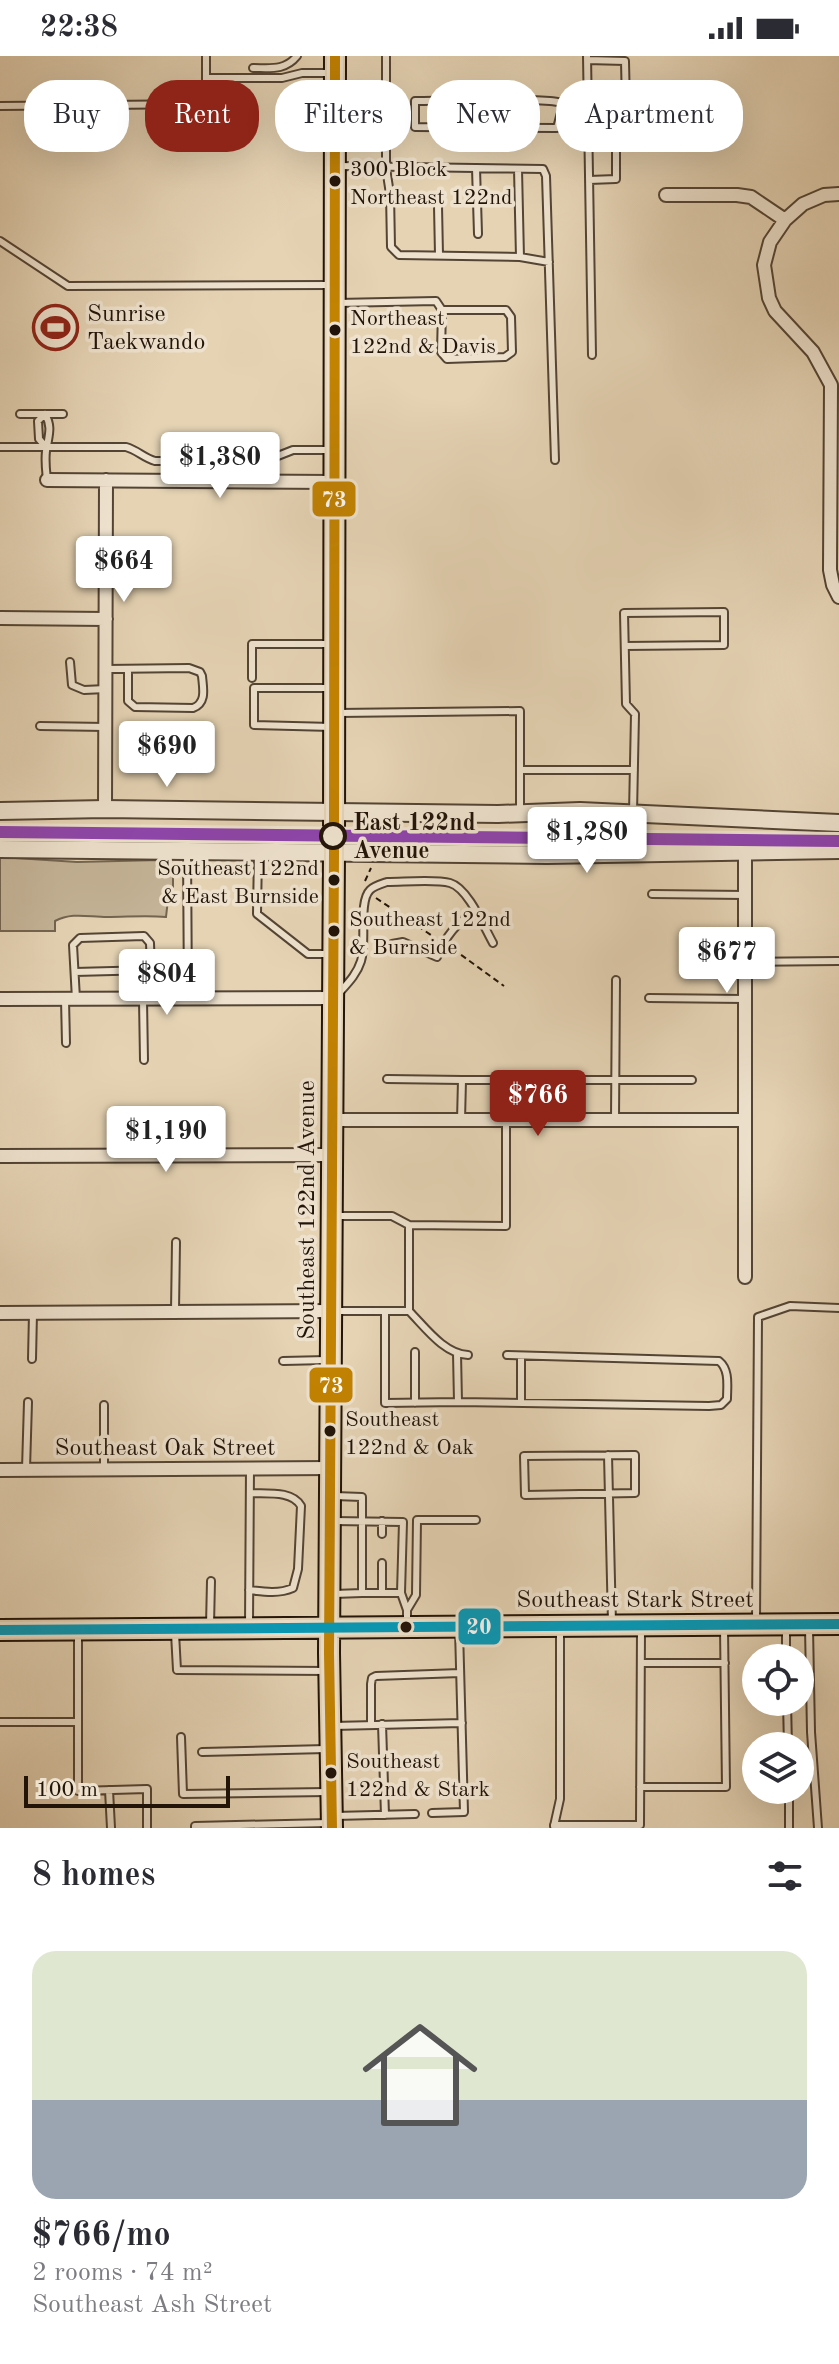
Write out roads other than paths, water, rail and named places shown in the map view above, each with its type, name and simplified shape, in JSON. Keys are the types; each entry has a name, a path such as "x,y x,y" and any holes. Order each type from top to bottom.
{"main road":[{"name":"Southeast 122nd Avenue","path":"332,1822 330,1468 335,64"},
{"name":"Southeast Stark Street","path":"0,1630 330,1628 407,1619 459,1627 839,1624"}],"street":[{"path":"839,194 824,195 803,204 785,220 770,242 764,265 769,298 775,311 813,352 831,385 830,570 839,597"},
{"path":"666,195 751,197 785,220"},
{"path":"47,480 333,482"},
{"path":"105,809 106,480"},
{"path":"0,618 106,619"},
{"path":"0,811 105,809 334,822 580,811 839,823"},
{"path":"0,849 547,855 839,850"},
{"path":"745,851 745,1277"},
{"path":"0,999 334,998"},
{"path":"332,1120 745,1120"},
{"path":"0,1156 331,1155"},
{"path":"0,1313 331,1311"},
{"name":"Southeast Oak Street","path":"0,1470 330,1468"}],"lane":[{"path":"0,106 206,104 206,56"},
{"path":"253,68 279,68 291,64 297,56"},
{"path":"386,56 386,168 391,247 399,255 520,257 549,262"},
{"path":"587,80 587,58 625,61 626,106 616,129 616,179 589,180"},
{"path":"206,78 282,78 335,64"},
{"path":"415,101 554,101 563,105 557,128 415,127 415,101"},
{"path":"589,152 592,355"},
{"path":"334,165 543,169 546,176 555,460"},
{"path":"476,168 478,234"},
{"path":"518,169 520,257"},
{"path":"438,206 439,255"},
{"path":"0,241 68,286 334,294 436,301 442,310 441,352 447,359 505,357 512,352 511,317 506,310 442,310"},
{"path":"20,414 63,414"},
{"path":"45,414 38,421 39,439 46,447"},
{"path":"45,414 50,421 50,438 46,447 47,480"},
{"path":"0,447 126,447 155,461 265,461 293,450 333,450"},
{"path":"625,646 724,645 724,612 624,613 626,704 635,714 633,813"},
{"path":"252,678 252,644 334,644"},
{"path":"70,662 72,685 84,690 106,689"},
{"path":"106,669 128,669 195,669 202,676 203,699 193,708 135,707 128,701 128,669"},
{"path":"334,688 254,688 254,725 520,711 520,813"},
{"path":"40,726 106,727"},
{"path":"520,770 634,770"},
{"path":"187,851 188,999"},
{"path":"258,852 257,914 308,954 334,954"},
{"path":"334,998 355,976 361,963 368,893 387,882 449,882 459,887 493,943"},
{"path":"652,894 745,895"},
{"path":"392,944 403,942 437,957 457,925 475,911"},
{"path":"66,1043 75,972 73,945 80,938 144,936 150,943 151,970 144,1060"},
{"path":"745,962 838,961"},
{"path":"75,972 151,970"},
{"path":"615,1120 616,980"},
{"path":"649,998 745,999"},
{"path":"387,1079 692,1080"},
{"path":"461,1120 462,1080"},
{"path":"331,1216 392,1216 409,1225 506,1226 506,1120"},
{"path":"409,1225 409,1311 444,1346 468,1355"},
{"path":"175,1312 176,1242"},
{"path":"756,1625 758,1317 790,1306 839,1308"},
{"path":"331,1311 409,1311"},
{"path":"385,1311 385,1403 709,1406 721,1405 727,1399 727,1374 719,1361 507,1355"},
{"path":"32,1359 33,1313"},
{"path":"415,1352 415,1403"},
{"path":"457,1353 458,1402"},
{"path":"521,1356 521,1403"},
{"path":"283,1361 331,1360"},
{"path":"26,1469 28,1402"},
{"path":"104,1405 104,1469"},
{"path":"608,1455 612,1626"},
{"path":"635,1455 635,1493 609,1494 525,1495 524,1456 635,1455"},
{"path":"249,1628 250,1468"},
{"path":"249,1590 267,1593 293,1588 298,1569 301,1506 297,1500 284,1495 250,1493"},
{"path":"330,1496 362,1497 362,1593"},
{"path":"407,1619 416,1595 417,1520 476,1520"},
{"path":"330,1521 403,1522 401,1593 407,1619"},
{"path":"382,1521 382,1534"},
{"path":"382,1563 382,1593"},
{"path":"210,1629 211,1581"},
{"path":"330,1594 401,1593"},
{"path":"786,1624 786,1644"},
{"path":"809,1624 811,1732 818,1828"},
{"path":"839,1624 839,1638"},
{"path":"640,1787 726,1787 724,1625"},
{"path":"560,1626 560,1799 554,1827 640,1825 641,1626"},
{"path":"432,1813 464,1812 459,1627"},
{"path":"175,1629 177,1670 330,1671"},
{"path":"78,1630 78,1791 147,1789 147,1828"},
{"path":"641,1663 725,1663"},
{"path":"371,1725 372,1678 460,1673"},
{"path":"0,1722 78,1722"},
{"path":"330,1726 462,1723"},
{"path":"382,1724 385,1815"},
{"path":"181,1737 183,1794 331,1791"},
{"path":"202,1752 330,1749"},
{"path":"109,1790 111,1828"},
{"path":"789,1804 789,1828"},
{"path":"195,1828 332,1822 415,1814"}],"place":[{"name":"300 Block Northeast 122nd","path":"335,181"},
{"name":"Sunrise Taekwando","path":"56,327"},
{"name":"Northeast 122nd & Davis","path":"335,330"},
{"name":"East 122nd Avenue","path":"333,836"},
{"name":"Southeast 122nd & East Burnside","path":"334,880"},
{"name":"Southeast 122nd & Burnside","path":"334,931"},
{"name":"Southeast 122nd & Oak","path":"330,1431"},
{"name":"Southeast 122nd & Stark","path":"331,1773"}]}
